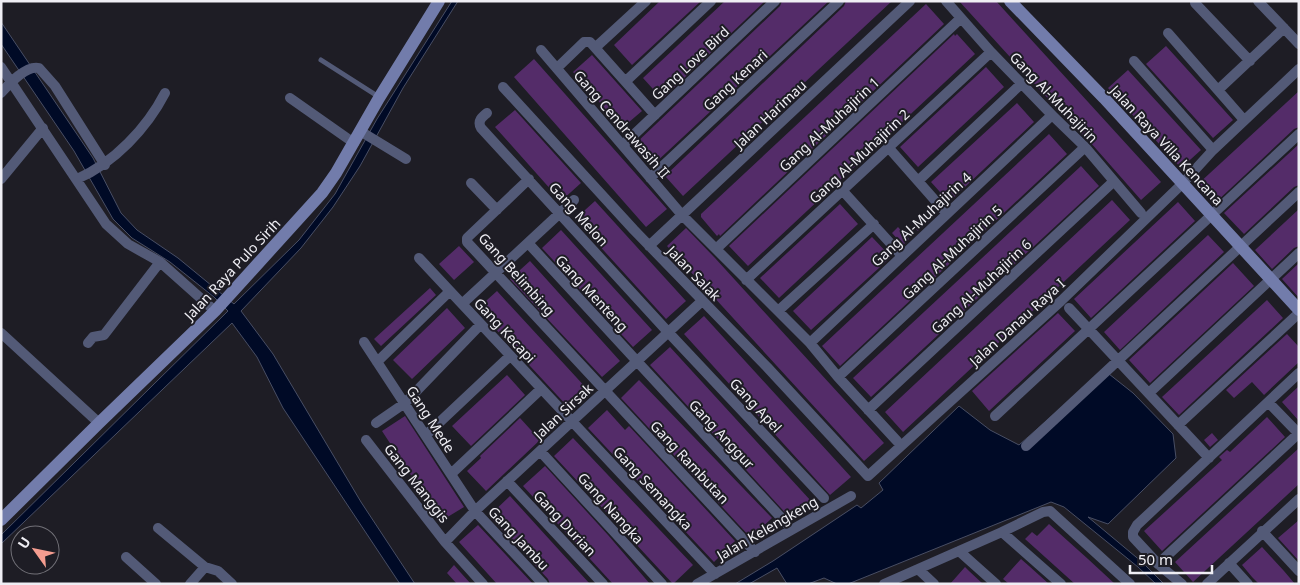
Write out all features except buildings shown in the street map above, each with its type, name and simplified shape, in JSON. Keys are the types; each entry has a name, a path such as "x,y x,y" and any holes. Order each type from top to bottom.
{"street":[{"name":"Jalan Raya Pulo Sirih","path":"1,520 230,295 322,193 362,132 379,98 439,1"},
{"path":"596,47 646,1"},
{"path":"626,81 711,1"},
{"name":"Gang Love Bird","path":"623,146 775,1"},
{"name":"Gang Kenari","path":"650,178 839,1"},
{"name":"Jalan Harimau","path":"649,246 910,1"},
{"name":"Gang Al-Muhajirin","path":"946,1 991,52 1086,147 1113,182 1141,213"},
{"name":"Jalan Raya Villa Kencana","path":"1010,1 1104,98 1299,312"},
{"path":"1258,1 1299,44"},
{"path":"1195,3 1250,61"},
{"name":"Gang Al-Muhajirin 1","path":"716,249 961,18"},
{"path":"1218,90 1284,28"},
{"path":"1168,33 1244,120"},
{"path":"557,68 584,42 590,42 655,115"},
{"name":"Gang Cendrawasih II","path":"541,50 682,215 810,343 838,377 897,441"},
{"name":"Gang Al-Muhajirin 2","path":"746,280 991,52"},
{"path":"1134,61 1213,150"},
{"path":"1,67 14,79 43,128 80,178 106,224 128,244 160,262 217,308"},
{"path":"1,93 14,79 33,67 39,68 55,86 103,166"},
{"name":"Jalan Danau Raya I","path":"868,476 1061,301 1182,184 1213,150 1298,70"},
{"path":"918,181 1022,83"},
{"name":"Jalan Salak","path":"503,87 649,246 767,367 868,476"},
{"path":"80,178 103,166 137,134 155,113 165,93"},
{"path":"290,98 354,143"},
{"name":"Gang Melon","path":"487,113 481,118 481,128 668,332"},
{"name":"Gang Al-Muhajirin 4","path":"810,343 1052,115"},
{"path":"1,179 43,128"},
{"path":"362,132 406,160"},
{"path":"995,416 1299,134"},
{"name":"Gang Al-Muhajirin 5","path":"838,377 1086,147"},
{"path":"888,148 947,214"},
{"name":"Gang Belimbing","path":"529,179 467,240 468,244 604,391"},
{"name":"Gang Al-Muhajirin 6","path":"868,410 1113,182"},
{"path":"471,183 497,210"},
{"path":"842,190 902,256"},
{"path":"1026,446 1299,192"},
{"path":"462,304 574,200"},
{"path":"778,312 874,224"},
{"name":"Gang Menteng","path":"528,243 637,361"},
{"path":"1149,393 1299,253"},
{"name":"Gang Kecapi","path":"419,258 571,422"},
{"path":"88,343 93,337 104,335 160,262"},
{"path":"377,362 450,292"},
{"name":"Jalan Sirsak","path":"445,542 475,511 702,301"},
{"path":"1069,308 1209,458"},
{"path":"1178,425 1299,312"},
{"path":"376,423 405,403 481,324"},
{"name":"Gang Apel","path":"668,332 824,498"},
{"path":"1,333 99,422"},
{"name":"Gang Mede","path":"364,342 475,511"},
{"path":"426,436 510,356"},
{"name":"Gang Anggur","path":"637,361 786,524"},
{"path":"1182,584 1158,564 1133,537 1133,532 1137,525 1299,373"},
{"path":"451,474 541,389"},
{"name":"Gang Rambutan","path":"604,391 755,552"},
{"path":"1158,564 1298,433 1268,402"},
{"name":"Gang Semangka","path":"571,422 715,574"},
{"name":"Gang Manggis","path":"366,440 445,542 483,584"},
{"name":"Gang Nangka","path":"540,451 662,584"},
{"name":"Gang Durian","path":"507,481 603,584"},
{"name":"Jalan Kelengkeng","path":"697,584 851,496"},
{"path":"1207,584 1298,501"},
{"name":"Gang Jambu","path":"475,511 543,584"},
{"path":"884,584 1043,512 1050,511 1130,584"},
{"path":"158,528 205,567 218,572 232,584"},
{"path":"1002,532 1061,584"},
{"path":"1262,532 1299,571"},
{"path":"959,551 996,584"},
{"path":"126,557 156,584"},
{"path":"1228,563 1248,584"},
{"path":"190,584 205,567"},
{"path":"918,569 934,584"}],"lane":[{"path":"321,60 379,98"}],"water":[{"path":"452,1 458,1 403,88 360,166 333,207 301,248 241,311 273,354 361,502 415,584 400,584 283,408 257,357 232,323 21,525 11,525 228,311 214,297 170,262 132,238 113,219 74,151 1,44 1,22 93,158 121,213 137,230 178,258 234,304 299,240 335,194 377,119"},
{"path":"1109,374 1133,393 1173,434 1176,458 1108,524 1088,517 1142,562 1164,584 1156,584 1064,507 1051,502 848,584 837,584 824,578 808,584 787,584 777,568 749,584 735,584 857,505 861,508 883,490 879,483 959,406 990,430 1019,445 1096,377"},
{"path":"10,526 10,535 1,544 1,535"}]}
